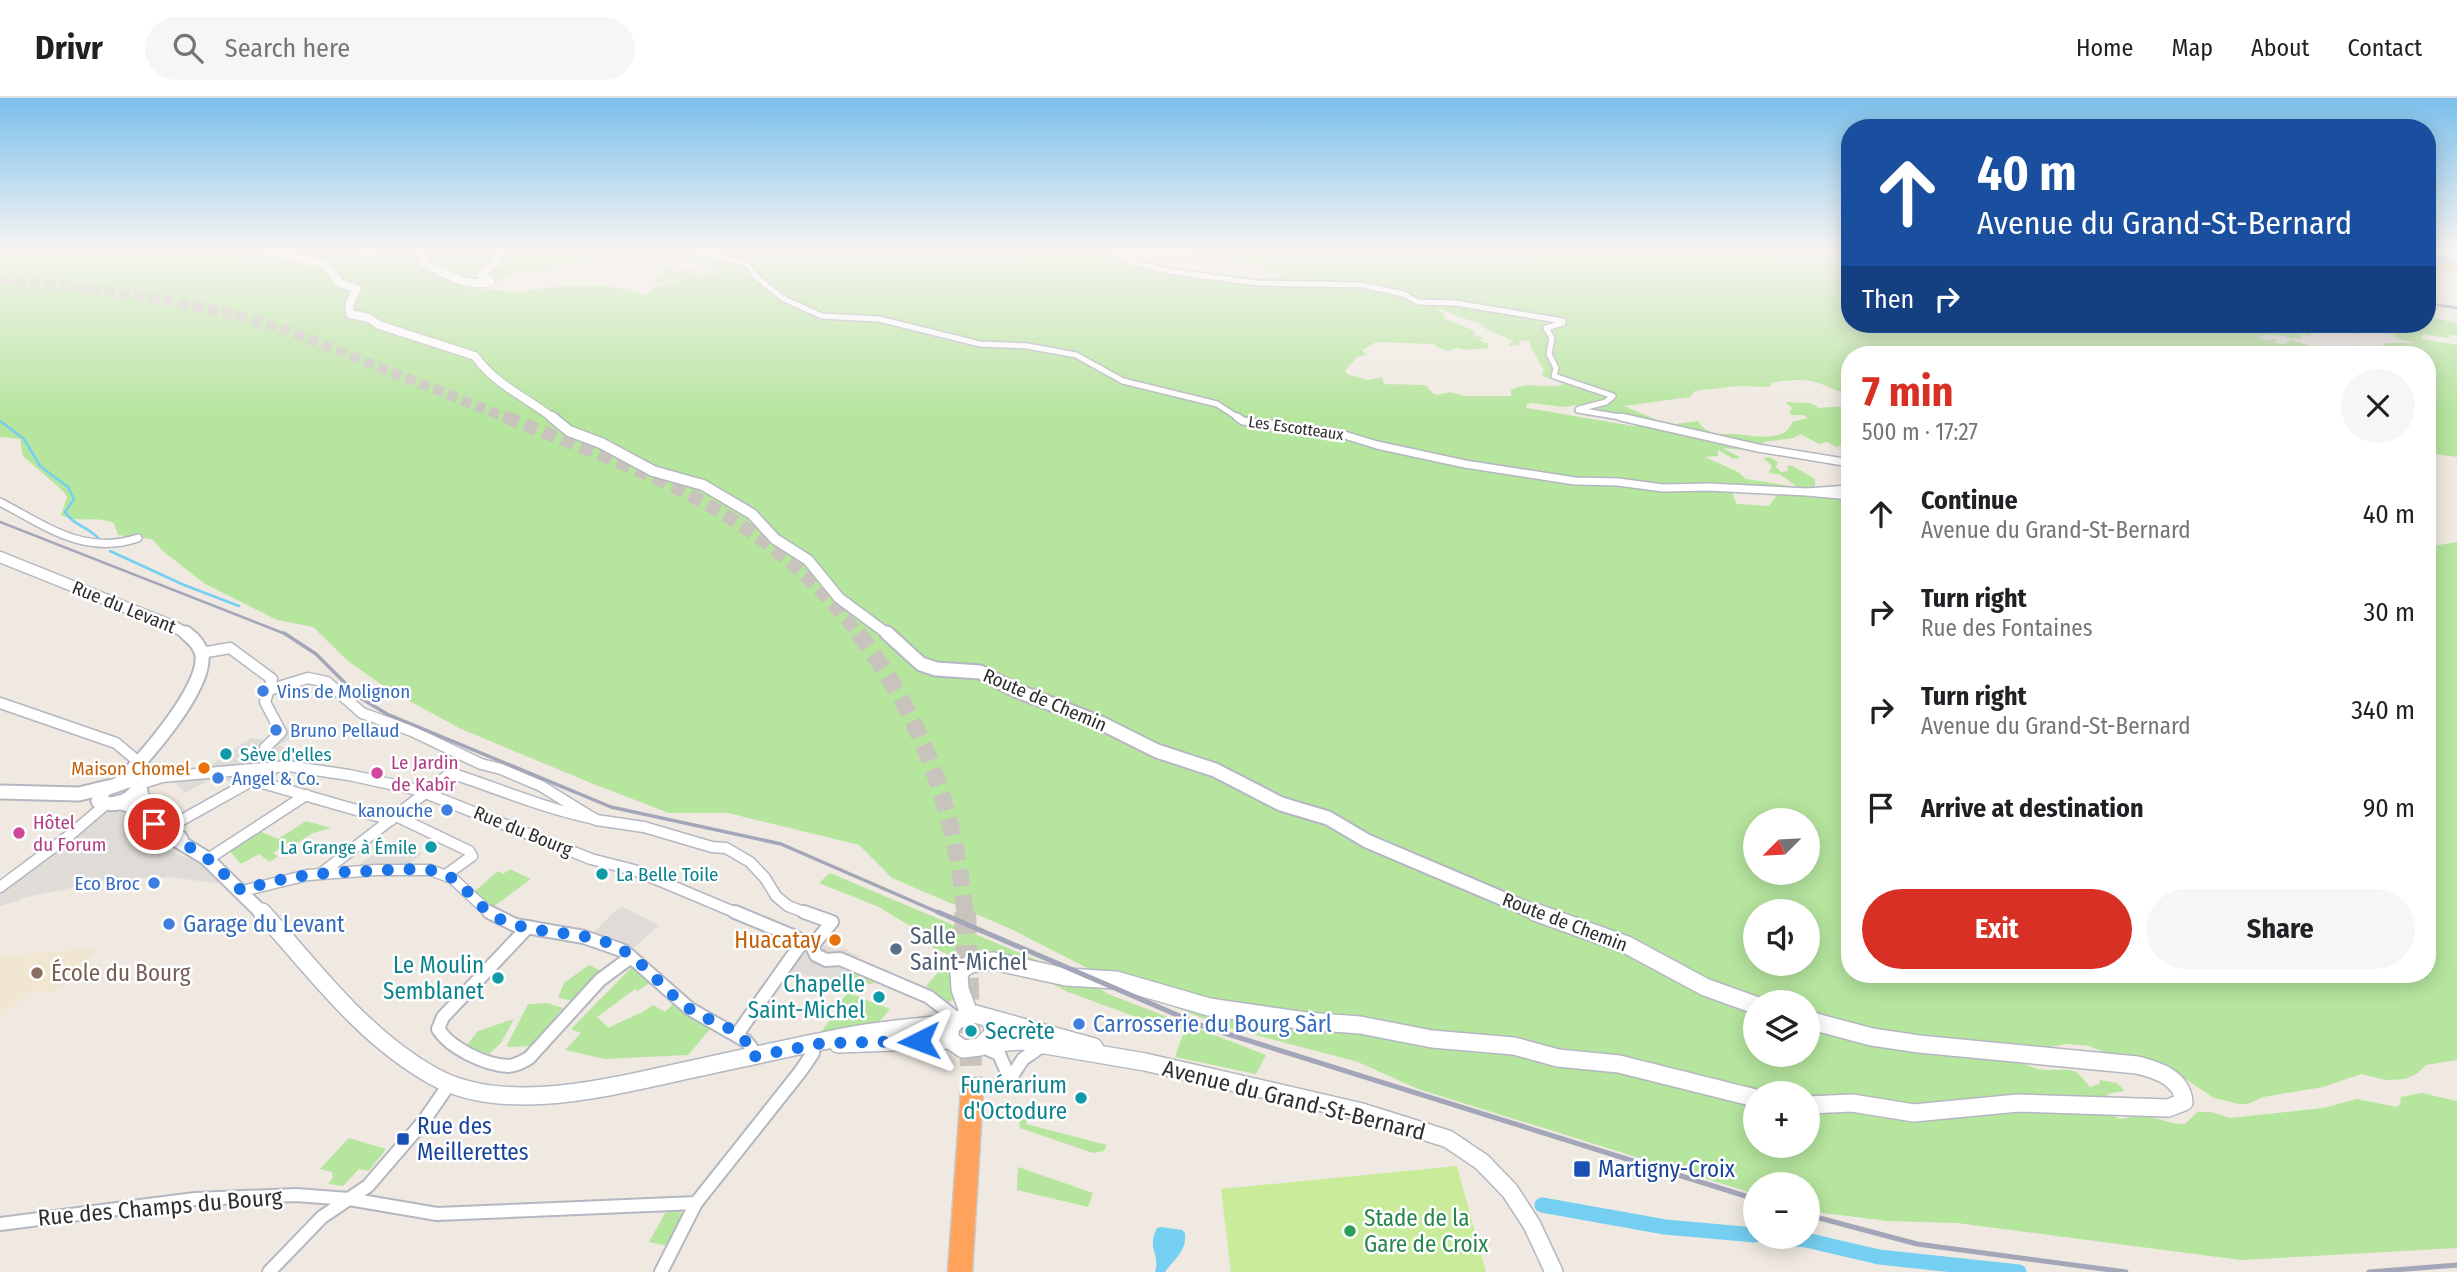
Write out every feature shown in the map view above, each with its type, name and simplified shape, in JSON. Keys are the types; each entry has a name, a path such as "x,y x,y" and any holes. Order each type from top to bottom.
{"highway":[{"path":"960,1272 972,1091"}],"street":[{"name":"Route de Chemin","path":"348,306 350,314 369,318 379,325 475,356 487,370 520,397 540,407 566,429 601,443 657,472 703,485 748,512 775,539 808,560 842,601 878,625 921,664 936,669 980,672 1015,690 1103,724 1157,751 1215,770 1281,804 1328,818 1364,839 1516,904 1627,945 1705,987 1743,1001"},
{"name":"Les Escotteaux","path":"799,306 822,316 881,319 976,343 1027,346 1075,355 1123,382 1217,404 1242,421 1338,433 1377,445 1465,464 1575,481 1618,482 1663,488 1709,487 1841,495"},
{"path":"1472,306 1561,320 1563,323 1546,328 1552,338 1548,355 1556,368 1554,376 1613,396 1611,400 1578,410 1655,423 1758,448 1841,462"},
{"name":"Les Escotteaux","path":"1807,492 1841,490"},
{"path":"0,502 51,527 98,545 116,545 138,538"},
{"name":"Rue du Levant","path":"0,557 183,631 197,643 201,653"},
{"path":"107,803 98,796 144,759 198,677 201,653 230,648 272,679 272,689 265,702 281,732 265,748"},
{"path":"272,689 308,677 327,682 362,713 412,731 469,759 541,786 596,820"},
{"path":"0,703 116,743 135,759 144,759"},
{"path":"0,887 70,835 107,803 133,796 139,784 144,759"},
{"name":"Rue du Bourg","path":"139,784 162,777 288,766 349,775 425,793 591,859 634,870 808,944 816,955 826,960 840,960 929,997 960,1019"},
{"path":"171,826 275,768"},
{"path":"323,872 451,773 524,797 559,812 645,827 712,847 726,848 743,857 765,878 781,901 832,922 808,944 738,1033"},
{"path":"252,780 393,818 469,851 472,856 447,874"},
{"path":"0,793 79,794 114,785 139,784"},
{"path":"139,784 142,797 181,839"},
{"path":"0,793 138,808 158,829 181,839 208,859 242,891 387,1047 432,1076 450,1083 503,1094 552,1094 612,1086 882,1030 978,1014 988,1018 993,1031 983,1045"},
{"path":"208,859 306,795"},
{"path":"242,891 278,879 323,872 405,870 447,874 485,911 504,921 603,942 631,957 689,1009 738,1033 751,1047 751,1057"},
{"path":"528,928 443,1017 438,1029 441,1037 463,1049 510,1066 530,1058 600,980 631,957"},
{"path":"950,1041 949,1030 960,1019 959,972 970,964 993,961 1066,977 1126,982 1209,1007 1306,1021 1360,1025 1425,1038 1514,1046 1558,1058 1619,1064 1743,1095"},
{"name":"Avenue du Grand-St-Bernard","path":"988,1018 1145,1062 1362,1112 1448,1139 1482,1163 1510,1191 1532,1225 1552,1267"},
{"path":"1820,1023 1872,1037 1919,1044 2137,1065 2174,1082 2184,1093 2185,1101 2180,1106 2168,1108 2018,1103 1914,1113 1852,1103 1820,1104"},
{"path":"819,1044 950,1041 963,1049 983,1045 999,1054 1010,1079 1017,1063 1043,1045"},
{"name":"Avenue du Grand-St-Bernard","path":"983,1045 1022,1041 1145,1062"},
{"path":"661,1272 670,1260 696,1203 800,1072 819,1044"},
{"path":"269,1272 322,1217 368,1186 423,1122 450,1083"},
{"name":"Rue des Champs du Bourg","path":"0,1224 195,1199 296,1195 349,1199 437,1214 696,1203"}],"shaded area":[{"path":"288,729 295,736 279,745 305,758 258,787 250,783 240,785 215,777 185,793 172,780 180,768 206,768 251,738 268,740 275,732"},
{"path":"126,807 151,828 157,841 176,854 196,860 225,884 167,877 100,882 21,898 0,906 0,891 106,810"},
{"path":"399,841 422,854 404,868 357,867 390,842"},
{"path":"623,907 659,925 628,953 592,934 615,911"},
{"path":"826,941 824,945 837,950 844,946 843,948 859,956 834,983 787,970 807,943"},
{"name":"École du Bourg","path":"100,948 55,992 31,991 0,1019 0,956"}],"green space":[{"path":"0,306 1841,306 1841,333 2310,333 2310,336 2298,334 2303,339 2275,335 2258,336 2264,340 2277,341 2273,343 2287,344 2289,339 2310,346 1841,346 1841,392 1820,383 1795,380 1771,383 1770,387 1737,386 1695,391 1690,397 1624,406 1659,421 1675,424 1698,421 1712,433 1764,437 1779,435 1789,428 1792,422 1808,418 1789,413 1792,408 1785,402 1810,403 1819,408 1841,406 1841,446 1836,447 1827,442 1819,444 1801,434 1793,438 1763,442 1762,446 1730,445 1746,449 1744,450 1722,448 1739,459 1718,450 1718,456 1705,457 1738,472 1746,479 1797,487 1781,475 1769,473 1772,466 1763,458 1769,457 1778,462 1776,467 1781,472 1788,471 1787,466 1793,466 1815,479 1815,486 1810,490 1737,486 1727,491 1732,493 1737,504 1769,506 1777,495 1798,494 1813,498 1820,494 1841,492 1841,983 2436,983 2436,546 2457,542 2457,1060 2426,1065 2406,1079 2386,1080 2361,1074 2323,1087 2263,1097 2248,1104 2239,1104 2214,1098 2163,1064 2115,1057 2089,1046 2067,1044 2017,1052 2033,1068 2071,1070 2078,1073 2090,1087 2099,1084 2100,1080 2117,1083 2125,1091 2111,1093 2102,1099 2114,1116 2124,1119 2140,1115 2185,1124 2197,1112 2211,1112 2230,1118 2323,1108 2357,1099 2396,1107 2400,1105 2401,1097 2422,1093 2457,1101 2457,1248 2241,1260 1957,1223 1888,1221 1820,1213 1820,1172 1743,1172 1743,1190 1418,1089 1358,1062 1222,1026 1124,987 1011,929 892,878 859,845 728,813 669,813 459,728 391,691 349,662 313,627 277,620 205,584 152,539 118,535 114,523 107,521 74,519 61,515 67,497 64,492 23,456 20,439 0,437","holes":["1437,309 1480,323 1486,329 1514,341 1510,346 1521,345 1519,343 1522,340 1530,341 1531,348 1544,370 1542,376 1564,384 1517,387 1511,390 1511,396 1464,396 1451,392 1437,395 1426,385 1384,384 1382,377 1367,380 1347,374 1345,371 1357,357 1366,355 1362,350 1376,342 1434,344 1450,351 1457,348 1488,348 1489,343 1479,341 1484,338 1473,335 1475,331 1446,319 1443,316 1445,314","1531,403 1564,407 1585,404 1590,409 1622,415 1640,424 1633,426 1527,408 1526,405"]},
{"path":"2436,319 2457,323 2457,336 2447,334 2450,337 2447,338 2422,334 2421,339 2457,345 2457,457 2436,454 2436,346 2382,346 2386,343 2416,343 2397,339 2393,334 2382,333 2436,333"},
{"path":"306,821 331,828 313,833 294,845 288,843 273,853 278,856 270,862 259,854 241,864 228,849 257,830 278,839"},
{"path":"510,869 531,879 493,907 475,891 498,871 503,874"},
{"path":"830,873 1065,972 983,953 964,955 950,973 954,1000 948,1002 926,986 952,956 918,941 923,934 879,907 819,883"},
{"path":"589,965 601,971 575,1001 558,998 564,983"},
{"path":"633,966 651,982 638,991 635,989 597,1017 609,1028 653,1005 665,1012 673,1004 711,1028 688,1055 605,1059 565,1050 581,1033 571,1029"},
{"path":"845,970 874,982 860,983 854,995 890,1009 880,1021 820,1033 850,990 834,983"},
{"path":"1045,980 1092,984 1108,994 1266,1055 1256,1074 1175,1057 1183,1034 1068,992"},
{"path":"547,1003 563,1008 533,1046 506,1047 528,1004"},
{"path":"514,1019 501,1043 489,1054 466,1046 478,1031"},
{"path":"1025,1112 1030,1114 1026,1124 1107,1145 1104,1151 1093,1153 1020,1128 1019,1118"},
{"path":"349,1138 386,1149 369,1171 359,1169 343,1186 328,1184 333,1178 332,1172 320,1169"},
{"name":"Stade de la Gare de Croix","path":"1457,1166 1486,1272 1231,1272 1221,1189"},
{"path":"1018,1167 1093,1193 1088,1207 1017,1190"},
{"path":"669,1206 678,1206 682,1215 673,1247 649,1242"}],"water":[{"path":"1157,1228 1182,1230 1185,1239 1179,1254 1165,1272 1155,1272 1153,1241"}],"waterway":[{"path":"0,421 24,439 40,466 68,487 74,499 65,512 99,539"},
{"path":"110,551 184,585 239,606"},
{"path":"1542,1205 1665,1227 1743,1234"},
{"path":"1820,1243 1879,1257 2019,1272"}],"tunnel":[{"path":"192,306 286,330 510,419"},
{"path":"506,417 655,478 741,525 781,555 820,591 859,635"},
{"path":"858,633 900,697 932,766 953,838 965,914"},
{"path":"965,912 972,1091"}],"railway":[{"path":"2444,306 2457,308"},
{"path":"0,522 286,634"},
{"path":"286,634 316,654 359,697 387,714 611,807 781,844 942,914"},
{"path":"938,912 1205,1027 1743,1195"},
{"path":"1820,1218 1917,1244 2126,1272"},
{"path":"2369,1272 2457,1265"}],"place":[{"name":"Vins de Molignon","path":"263,691"},
{"name":"Bruno Pellaud","path":"276,730"},
{"name":"Sève d'elles","path":"226,754"},
{"name":"Maison Chomel","path":"204,768"},
{"name":"Le Jardin de Kabîr","path":"377,773"},
{"name":"Angel & Co.","path":"218,778"},
{"name":"kanouche","path":"447,810"},
{"name":"Hôtel du Forum","path":"19,833"},
{"name":"La Grange à Émile","path":"431,847"},
{"name":"La Belle Toile","path":"602,874"},
{"name":"Eco Broc","path":"154,883"},
{"name":"Garage du Levant","path":"169,924"},
{"name":"Huacatay","path":"835,940"},
{"name":"Salle Saint-Michel","path":"896,949"},
{"name":"École du Bourg","path":"37,973"},
{"name":"Le Moulin Semblanet","path":"498,978"},
{"name":"Chapelle Saint-Michel","path":"879,997"},
{"name":"Carrosserie du Bourg Sàrl","path":"1079,1024"},
{"name":"Secrète","path":"971,1031"},
{"name":"Funérarium d'Octodure","path":"1081,1098"},
{"name":"Rue des Meillerettes","path":"403,1139"},
{"name":"Martigny-Croix","path":"1582,1169"},
{"name":"Stade de la Gare de Croix","path":"1350,1231"}],"route":[{"path":"154,824 208,859 242,891 278,879 323,872 430,870 447,874 485,911 504,921 603,942 625,951 689,1009 743,1037 751,1047 751,1057 823,1043 919,1041"}]}
